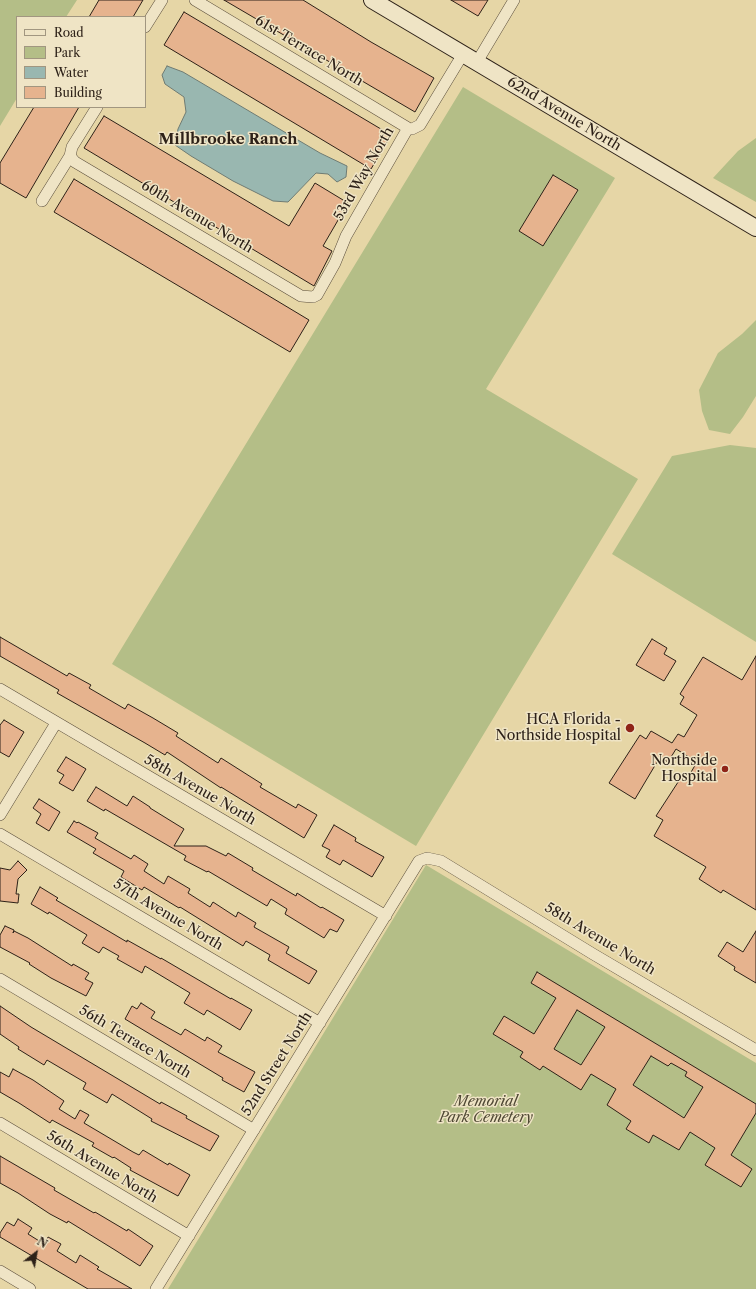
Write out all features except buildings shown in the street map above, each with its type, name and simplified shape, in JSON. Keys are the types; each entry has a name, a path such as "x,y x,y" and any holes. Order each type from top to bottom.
{"street":[{"path":"146,26 162,0"},
{"name":"61st Terrace North","path":"195,0 408,128"},
{"name":"62nd Avenue North","path":"372,0 756,228"},
{"name":"53rd Way North","path":"313,297 317,295 335,263 346,236 408,128 412,129 420,124 514,0"},
{"path":"42,201 70,156 72,147 96,108"},
{"name":"60th Avenue North","path":"70,156 76,162 301,296 313,297"},
{"name":"58th Avenue North","path":"0,689 386,916"},
{"path":"0,815 56,723"},
{"name":"57th Avenue North","path":"0,834 320,1023"},
{"name":"58th Avenue North","path":"427,858 442,860 593,954 756,1050"},
{"name":"52nd Street North","path":"156,1289 419,861 427,858"},
{"name":"56th Terrace North","path":"0,979 254,1130"},
{"name":"56th Avenue North","path":"0,1123 189,1236"},
{"path":"0,1271 30,1289"}],"green space":[{"path":"0,0 77,0 67,16 16,16 16,100 0,126"},
{"path":"463,87 615,178 486,389 638,479 416,846 112,664"},
{"path":"756,138 756,202 713,178 738,151"},
{"path":"756,320 756,396 730,434 709,430 702,411 699,390 718,353 742,334"},
{"path":"730,445 756,448 756,642 612,554 672,456"},
{"name":"Memorial Park Cemetery","path":"426,865 756,1063 756,1289 168,1289"}],"water":[{"path":"167,66 183,72 320,153 347,166 346,177 337,182 328,174 316,173 288,202 273,201 233,181 191,156 175,145 178,129 186,112 184,97 165,84 162,75"}],"place":[{"name":"HCA Florida - Northside Hospital","path":"630,728"},
{"name":"Northside Hospital","path":"725,769"}],"district":[{"name":"Millbrooke Ranch","path":"228,140"}]}
